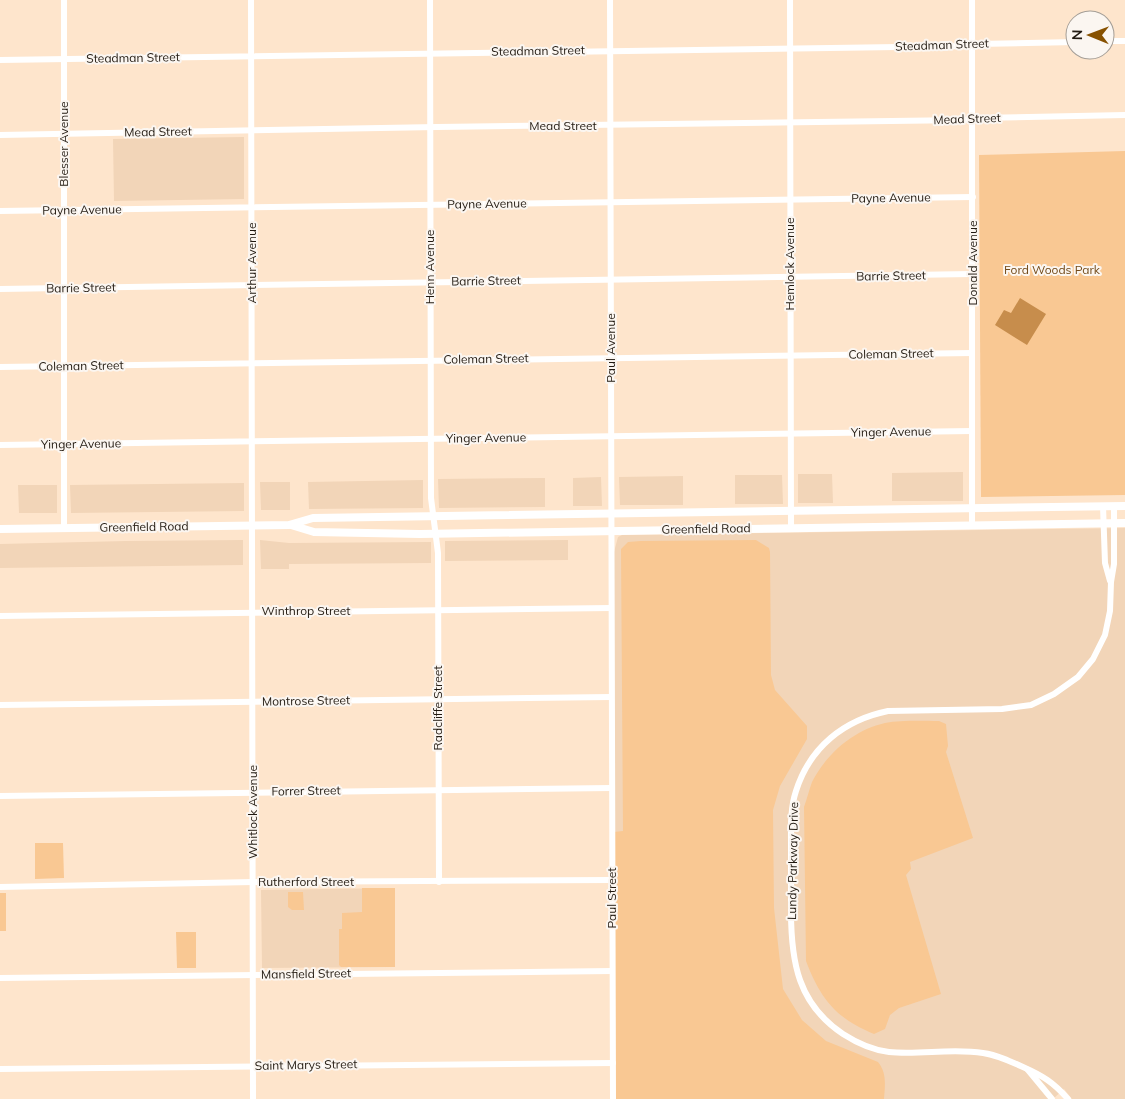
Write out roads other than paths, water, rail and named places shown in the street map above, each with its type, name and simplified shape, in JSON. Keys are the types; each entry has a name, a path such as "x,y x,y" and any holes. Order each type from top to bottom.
{"main road":[{"name":"Greenfield Road","path":"289,525 313,518 1125,506"},
{"path":"505,516 506,533"},
{"name":"Greenfield Road","path":"0,529 289,525 314,532 436,534 1125,523"}],"street":[{"name":"Blesser Avenue","path":"64,0 64,528"},
{"name":"Arthur Avenue","path":"252,0 253,525"},
{"name":"Henn Avenue","path":"430,0 431,498 436,534"},
{"name":"Paul Avenue","path":"610,0 611,697"},
{"name":"Hemlock Avenue","path":"790,0 791,528"},
{"name":"Donald Avenue","path":"972,0 972,526"},
{"name":"Steadman Street","path":"0,60 1065,42"},
{"name":"Mead Street","path":"0,135 1125,115"},
{"name":"Payne Avenue","path":"0,211 973,197"},
{"name":"Barrie Street","path":"0,289 972,274"},
{"name":"Coleman Street","path":"0,367 972,352"},
{"name":"Yinger Avenue","path":"0,445 972,431"},
{"name":"Lundy Parkway Drive","path":"1103,506 1105,563 1111,582"},
{"name":"Lundy Parkway Drive","path":"1068,1099 1044,1076 994,1055 982,1053 889,1052 873,1049 854,1041 833,1027 816,1010 802,987 795,966 792,948 791,821 793,799 800,778 813,756 831,737 853,722 872,714 888,711 1002,709 1031,705 1054,694 1078,677 1093,659 1105,635 1110,611 1114,564 1114,506"},
{"name":"Whitlock Avenue","path":"253,525 253,1099"},
{"name":"Radcliffe Street","path":"436,534 438,553 438,882"},
{"name":"Winthrop Street","path":"0,616 611,608"},
{"name":"Montrose Street","path":"0,706 611,697"},
{"name":"Paul Street","path":"611,697 613,1099"},
{"name":"Forrer Street","path":"0,796 611,788"},
{"name":"Rutherford Street","path":"0,887 253,882 612,880"},
{"name":"Mansfield Street","path":"0,978 612,970"},
{"name":"Saint Marys Street","path":"0,1069 613,1063"},
{"name":"Lundy Parkway Drive","path":"1027,1069 1052,1099"}],"park label":[{"name":"Ford Woods Park","path":"1052,270"}]}
